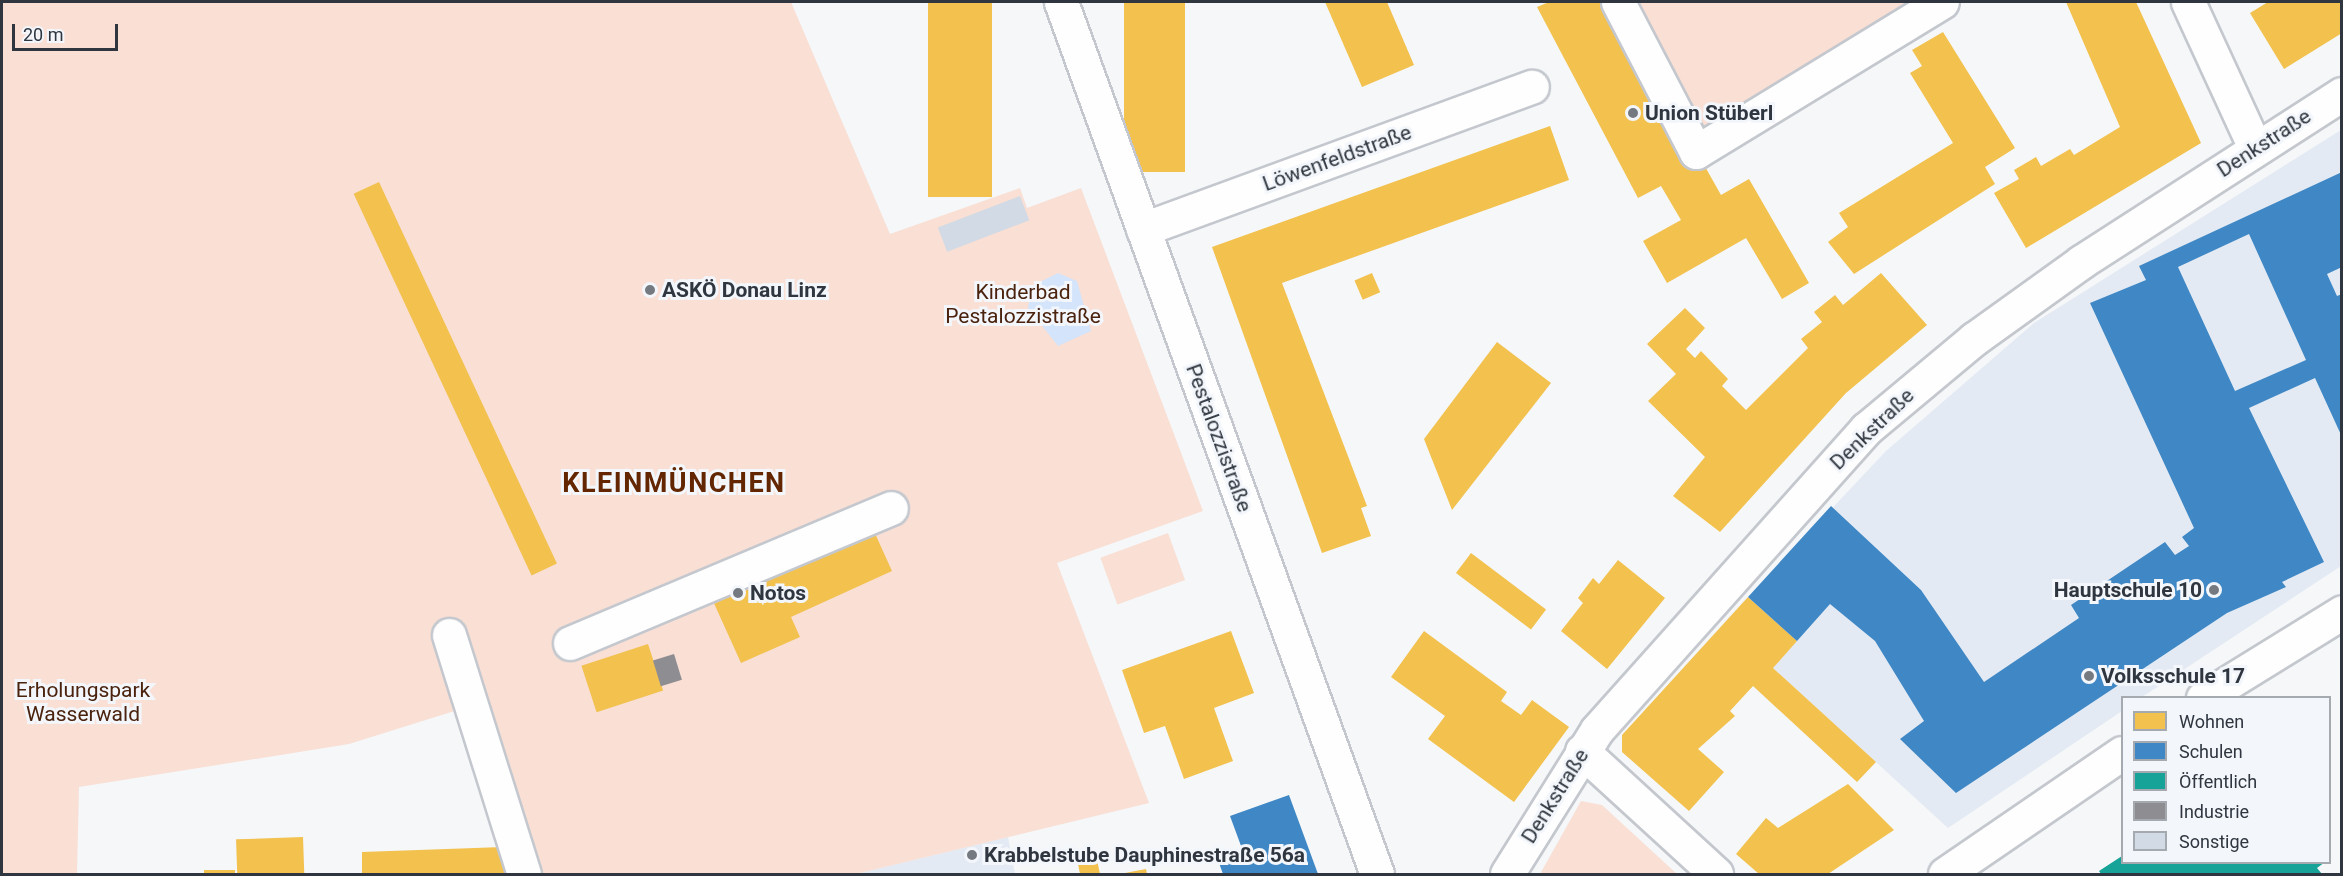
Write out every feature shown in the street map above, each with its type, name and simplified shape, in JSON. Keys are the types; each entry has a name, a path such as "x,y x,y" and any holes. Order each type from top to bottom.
{"street":[{"name":"Pestalozzistraße","path":"1061,2 1377,874"},
{"path":"1618,2 1696,152 1942,2"},
{"path":"2188,2 2255,148"},
{"name":"Löwenfeldstraße","path":"1143,229 1532,87"},
{"name":"Denkstraße","path":"1507,874 1582,751 1650,666 1866,429 1974,339 2255,148 2342,94"},
{"path":"570,643 891,508"},
{"path":"2206,696 2342,612"},
{"path":"449,635 524,874"},
{"path":"1582,751 1716,874"},
{"path":"1945,874 2121,754"}],"shaded area":[{"path":"2341,130 2341,566 2144,696 2121,696 2121,712 1948,828 1724,623 1886,451 2034,323"},
{"name":"Krabbelstube Dauphinestraße 56a","path":"1008,837 1015,874 856,874"}],"green space":[{"path":"2,2 791,2 890,234 1020,188 1027,208 1081,188 1203,511 1057,563 1149,803 856,874 511,874 464,708 349,744 79,787 77,874 2,874"},
{"path":"1633,2 1922,2 1700,134"},
{"path":"1168,533 1185,580 1117,605 1100,558"},
{"path":"1581,801 1602,805 1677,874 1540,874"}],"water":[{"path":"1058,273 1077,281 1091,331 1058,346 1028,308 1032,286"}],"building: Wohnen":[{"path":"928,2 992,2 992,197 928,197"},
{"path":"1124,2 1185,2 1185,172 1124,172"},
{"path":"1325,2 1387,2 1414,65 1362,87"},
{"path":"1549,2 1602,2 1692,170 1703,163 1721,195 1749,179 1809,283 1782,299 1746,238 1667,283 1643,241 1681,220 1661,186 1638,198 1537,7"},
{"path":"2066,2 2136,2 2201,143 2026,248 1994,193 2019,179 2014,170 2036,157 2041,166 2070,149 2074,155 2120,127"},
{"path":"2268,2 2342,2 2342,33 2284,69 2250,13"},
{"path":"1943,32 2015,148 1985,167 1995,184 1854,274 1828,242 1848,227 1839,213 1953,143 1910,73 1922,66 1912,50"},
{"path":"1550,126 1569,180 1282,283 1367,506 1361,508 1371,536 1322,553 1212,247"},
{"path":"379,182 557,564 532,575 354,194"},
{"path":"1372,273 1380,292 1363,300 1355,280"},
{"path":"1881,273 1927,325 1846,393 1720,532 1673,496 1705,457 1648,401 1676,374 1647,344 1685,308 1705,328 1686,349 1695,358 1701,351 1728,379 1722,386 1746,410 1808,348 1801,339 1822,322 1814,312 1835,295 1843,305"},
{"path":"1497,342 1551,383 1452,510 1424,439"},
{"path":"868,518 892,571 791,617 800,637 741,663 708,590"},
{"path":"1471,553 1546,610 1531,630 1456,573"},
{"path":"1618,560 1665,598 1607,669 1561,631 1583,603 1578,598 1593,578 1599,584"},
{"path":"1748,597 1797,641 1773,668 1876,762 1857,782 1753,686 1730,711 1735,716 1698,749 1724,772 1689,811 1622,752 1622,735"},
{"path":"1231,631 1254,693 1214,708 1233,761 1184,779 1165,726 1144,733 1122,670"},
{"path":"1424,631 1507,692 1501,701 1521,715 1532,700 1569,727 1514,802 1428,739 1445,716 1391,677"},
{"path":"648,644 663,691 597,712 581,666"},
{"path":"1848,784 1894,830 1828,874 1759,874 1736,854 1766,818 1778,828"},
{"path":"303,837 304,874 237,874 236,839"},
{"path":"503,847 509,874 362,874 362,852"},
{"path":"1097,860 1100,874 1080,874 1078,864"},
{"path":"1146,869 1147,874 1125,874 1125,873"},
{"path":"204,870 235,870 235,874 204,874"}],"building: Schulen":[{"path":"2342,172 2342,267 2327,274 2337,296 2342,294 2342,437 2315,378 2249,408 2324,562 2282,582 2286,587 2227,613 1956,793 1900,739 1924,721 1875,641 1830,604 1797,641 1748,597 1831,506 1921,590 1984,682 2079,618 2071,605 2165,542 2175,555 2189,546 2182,537 2194,528 2090,303 2146,280 2139,266","holes":["2249,234 2306,360 2235,391 2178,267"]},
{"path":"1289,795 1318,874 1223,874 1219,863 1244,854 1230,816"}],"building: Öffentlich":[{"path":"2121,857 2121,864 2322,864 2317,868 2322,874 2101,874 2099,871"}],"building: Industrie":[{"path":"674,654 682,680 661,686 653,660"}],"building: Sonstige":[{"path":"1020,196 1029,220 947,252 938,228"}],"place":[{"name":"Union Stüberl","path":"1633,113"},
{"name":"ASKÖ Donau Linz","path":"650,290"},
{"name":"Hauptschule 10","path":"2214,590"},
{"name":"Notos","path":"738,593"},
{"name":"Volksschule 17","path":"2089,676"},
{"name":"Krabbelstube Dauphinestraße 56a","path":"972,855"}],"district":[{"name":"KLEINMÜNCHEN","path":"674,484"}],"park label":[{"name":"Kinderbad Pestalozzistraße","path":"1023,304"},
{"name":"Erholungspark Wasserwald","path":"83,702"}]}
